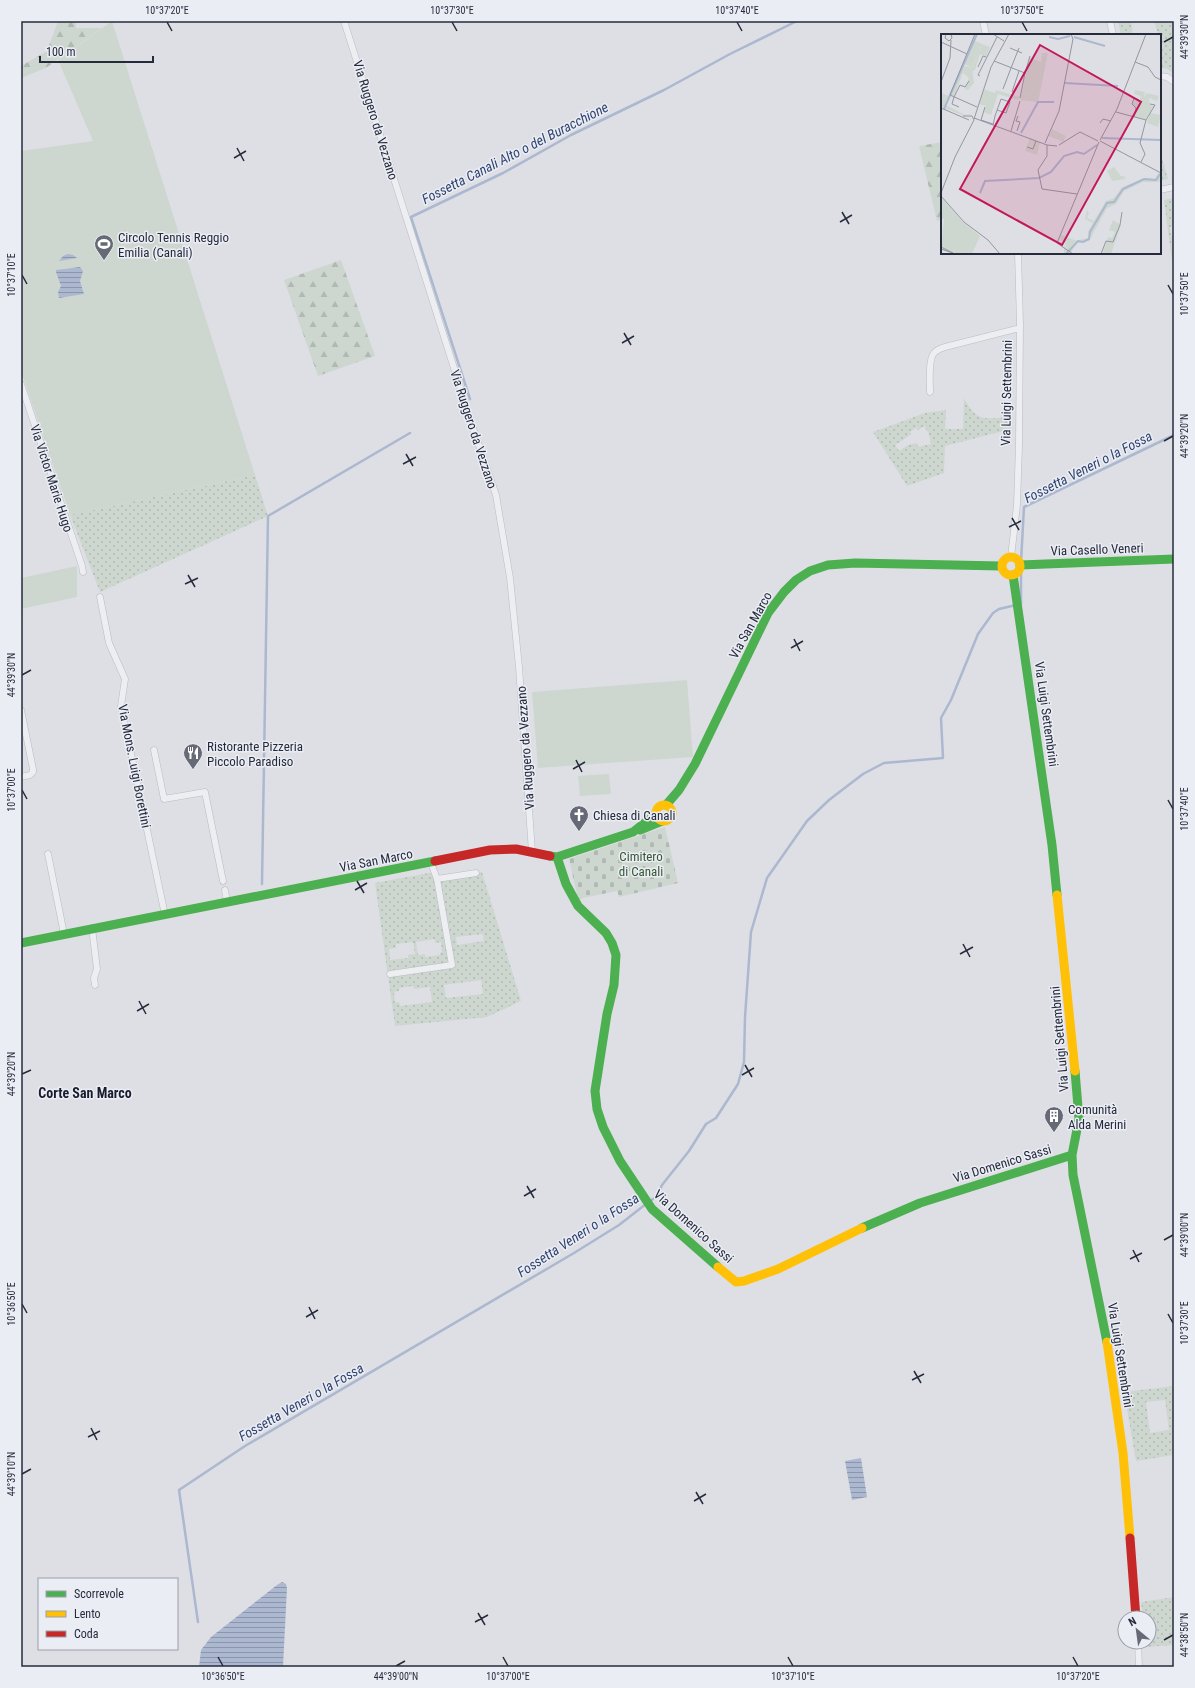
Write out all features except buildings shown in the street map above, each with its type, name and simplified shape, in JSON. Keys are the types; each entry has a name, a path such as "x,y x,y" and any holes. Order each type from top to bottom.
{"street":[{"name":"Via Ruggero da Vezzano","path":"344,21 473,428 496,495 510,578 519,667 532,852"},
{"path":"983,21 986,34"},
{"path":"1110,21 1112,34"},
{"path":"1161,76 1174,82"},
{"path":"1161,190 1174,187"},
{"name":"Via Luigi Settembrini","path":"1011,557 1017,497 1020,328 1018,254"},
{"path":"930,392 931,359 937,350 1020,328"},
{"name":"Via Victor Marie Hugo","path":"21,384 82,566 82,572"},
{"path":"1011,557 1017,559 1022,564 1019,570 1013,575 1005,573 1001,566 1003,560 1011,557"},
{"name":"Via Casello Veneri","path":"1022,564 1174,559"},
{"name":"Via San Marco","path":"669,807 695,764 768,613 788,586 820,568 847,563 1001,566"},
{"name":"Via Luigi Settembrini","path":"1013,575 1052,845 1071,1022 1079,1119 1072,1155 1073,1175 1107,1343 1113,1382 1123,1453 1135,1610"},
{"name":"Via Mons. Luigi Borettini","path":"100,596 110,643 125,679 121,706 165,914"},
{"path":"21,710 33,769 33,772 30,775 21,777"},
{"path":"154,750 164,799 205,792 223,881"},
{"name":"Via San Marco","path":"658,807 669,807 672,815 670,819 659,818 658,807"},
{"path":"557,858 647,828 659,818"},
{"name":"Via San Marco","path":"21,943 501,848 532,852 557,858"},
{"path":"48,854 64,934"},
{"name":"Via Domenico Sassi","path":"557,858 566,884 578,906 606,933 612,943 616,956 614,985 607,1014 595,1091 597,1109 604,1127 620,1161 652,1209 736,1282 744,1281 778,1269 878,1220 920,1203 1072,1155"},
{"path":"390,974 452,965 438,879 431,863"},
{"path":"438,879 476,873"},
{"path":"225,890 227,902"},
{"path":"92,928 97,969 94,978 96,985"},
{"path":"1138,1650 1139,1667"}],"green space":[{"path":"58,21 76,21 76,28 102,28 46,68 21,78 21,66 47,51"},
{"name":"Circolo Tennis Reggio Emilia (Canali)","path":"112,21 255,475 70,515 21,371 21,151 93,141 58,60"},
{"path":"1118,21 1131,21 1133,34 1121,34"},
{"path":"1154,21 1174,21 1174,73 1165,68 1161,69 1161,34 1158,34"},
{"path":"941,142 941,219 937,221 919,146"},
{"path":"1161,154 1168,179 1161,181"},
{"path":"1174,198 1174,226 1170,227 1172,239 1174,239 1174,276 1164,200"},
{"path":"341,260 375,356 318,376 284,280"},
{"path":"964,398 973,412 983,418 1012,417 1011,429 945,446 944,473 907,486 873,432 925,413 946,410 945,429 963,429","holes":["924,426 929,434 931,444 918,447 917,443 908,445 899,451 895,445 912,434 910,432 916,428 918,430"]},
{"path":"255,475 268,516 100,592 70,515"},
{"path":"77,566 77,597 21,609 21,578"},
{"path":"687,680 693,757 538,768 532,692"},
{"path":"609,774 611,794 580,796 578,776"},
{"name":"Cimitero di Canali","path":"665,827 678,883 619,897 617,891 578,899 569,859"},
{"path":"434,872 438,879 482,872 521,1001 487,1017 395,1026 375,883","holes":["483,934 484,941 457,945 456,937","435,939 435,943 441,942 442,952 440,955 425,957 425,954 418,955 416,942","413,942 415,954 408,955 408,958 390,960 389,949 396,948 396,944","481,980 483,994 446,998 444,985","413,986 414,989 430,987 432,1002 400,1006 399,1002 395,1003 394,992 399,991 399,988"]},
{"path":"1174,1386 1174,1455 1136,1461 1124,1392","holes":["1165,1400 1169,1430 1150,1433 1146,1402"]},
{"path":"1174,1597 1174,1645 1157,1646 1157,1610 1142,1610 1141,1602"}],"water":[{"path":"68,254 77,258 59,261 63,256"},
{"path":"80,267 83,271 80,281 84,294 59,298 58,292 61,286 56,270"},
{"path":"861,1458 867,1497 852,1500 845,1461"},
{"path":"282,1582 286,1584 287,1588 283,1667 199,1667 201,1650 211,1637"}],"waterway":[{"name":"Fossetta Canali Alto o del Buracchione","path":"470,399 411,217 503,173 571,135 664,90 730,54 797,21"},
{"name":"Fossetta Canali Alto o del Buracchione","path":"262,884 268,516 410,433"},
{"name":"Fossetta Veneri o la Fossa","path":"1021,562 1024,507 1174,435"},
{"name":"Fossetta Veneri o la Fossa","path":"1021,567 1021,604"},
{"name":"Fossetta Veneri o la Fossa","path":"650,1201 657,1196 662,1185 689,1151 706,1124 716,1118 738,1084 744,1062 745,1017 751,932 767,878 807,821 829,800 863,774 884,763 943,758 941,718 951,700 978,634 993,613 999,609 1016,605"},
{"name":"Fossetta Veneri o la Fossa","path":"198,1622 179,1490 245,1446 574,1253 619,1225 646,1204"}],"traffic: fast":[{"path":"1020,565 1174,559"},
{"path":"666,805 679,790 695,764 768,613 784,592 796,580 810,571 828,565 855,563 1001,566"},
{"path":"1013,575 1052,845 1057,895"},
{"path":"550,856 557,857 633,832 656,814"},
{"path":"640,830 662,821"},
{"path":"557,857 566,884 578,906 606,933 612,943 616,955 614,985 607,1014 595,1091 597,1109 603,1127 620,1161 652,1209 718,1267"},
{"path":"21,943 435,861"},
{"path":"1075,1071 1079,1119 1072,1155 1073,1175 1107,1342"},
{"path":"862,1228 920,1203 1072,1155"}],"traffic: slow":[{"path":"1007,557 1015,557 1020,562 1020,566 1018,573 1015,575 1007,575 1002,570 1002,562 1007,557"},
{"path":"661,805 667,805 672,810 672,813 670,819 667,821 661,821 656,816 656,810 661,805"},
{"path":"1057,895 1075,1071"},
{"path":"718,1267 736,1282 744,1281 778,1269 862,1228"},
{"path":"1107,1342 1123,1453 1130,1538"}],"traffic: jam":[{"path":"435,861 490,850 516,849 550,856"},
{"path":"1130,1538 1135,1610"}],"place":[{"name":"Circolo Tennis Reggio Emilia (Canali)","path":"104,261"},
{"name":"Ristorante Pizzeria Piccolo Paradiso","path":"193,770"},
{"name":"Chiesa di Canali","path":"579,832"},
{"name":"Comunità Alda Merini","path":"1054,1133"}],"district":[{"name":"Corte San Marco","path":"85,1093"}]}
